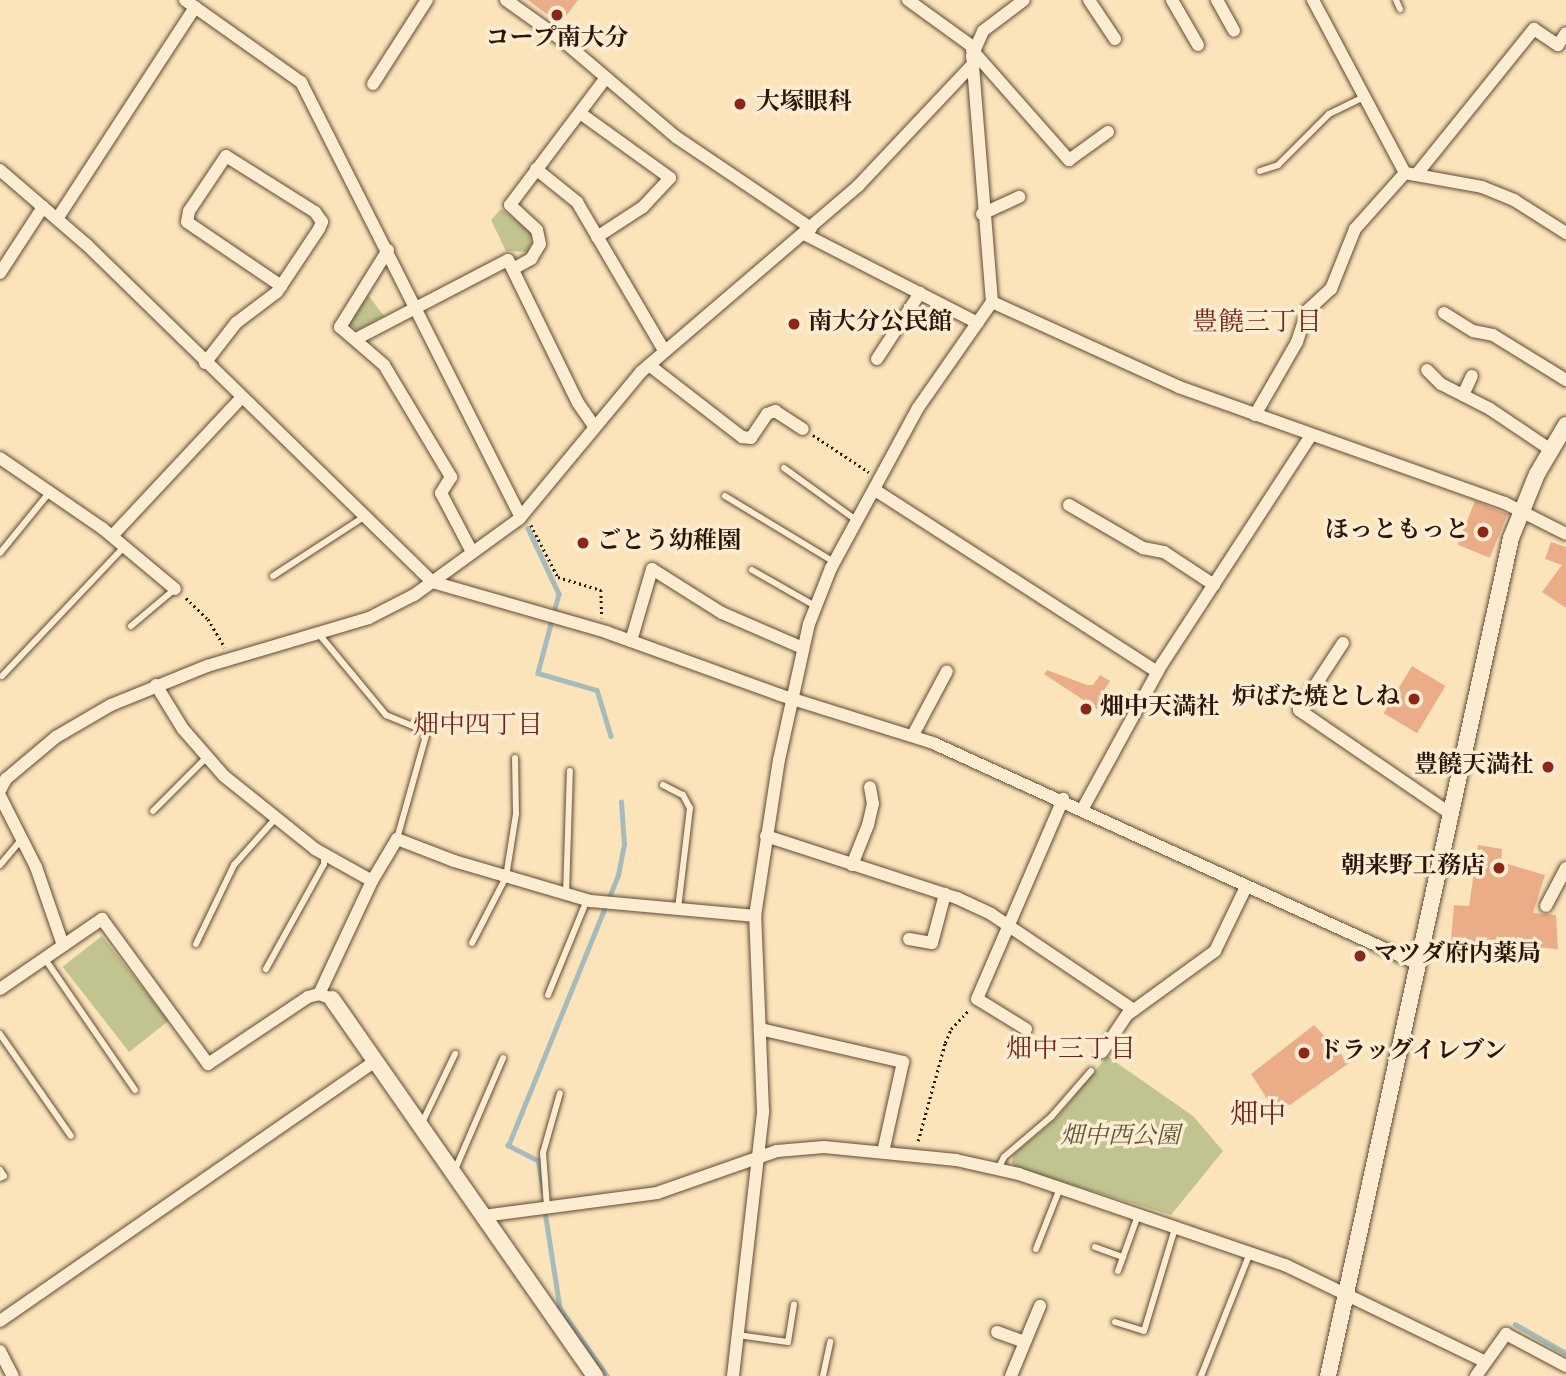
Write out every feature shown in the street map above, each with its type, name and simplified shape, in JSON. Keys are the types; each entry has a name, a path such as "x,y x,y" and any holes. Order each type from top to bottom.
{"street":[{"path":"373,83 427,0"},
{"path":"506,0 562,40 605,79 701,155 807,231 978,323"},
{"path":"908,0 973,49 1069,160 1108,132"},
{"path":"733,1376 760,1155 761,1029 755,916 766,836 803,649 815,606 834,562 918,408 992,302 970,68 973,49 989,25 1024,0"},
{"path":"1089,0 1115,39"},
{"path":"1172,0 1198,44"},
{"path":"1217,0 1234,31"},
{"path":"1313,0 1362,98 1410,174 1482,187 1527,208 1566,233"},
{"path":"57,219 190,4 290,71 300,82 523,515"},
{"path":"1255,415 1297,342 1307,311 1331,289 1355,229 1410,174 1534,29 1558,45 1566,33"},
{"path":"0,790 26,762 74,725 156,685 230,659 369,618 432,582 523,515 594,426 664,350 807,231 876,168 970,68"},
{"path":"513,269 539,248 537,230 510,205 605,79"},
{"path":"580,113 670,178 643,207 597,237"},
{"path":"205,363 236,323 281,286 321,220 226,156 189,211 187,222 281,286"},
{"path":"536,169 571,195 664,350"},
{"path":"0,170 57,219 432,582 601,631 793,699 913,735 1083,808 1246,887 1418,964"},
{"path":"982,214 1019,197"},
{"path":"0,273 43,207"},
{"path":"388,250 340,327 384,365 451,477 441,495 472,552"},
{"path":"356,339 508,260 578,403 594,426"},
{"path":"877,359 920,293"},
{"path":"992,302 1179,387 1521,510 1566,534"},
{"path":"1444,313 1473,331 1493,335 1566,380"},
{"path":"649,365 743,437 751,438 767,414 775,411 803,429"},
{"path":"1427,369 1441,384 1551,450"},
{"path":"1463,395 1472,376"},
{"path":"112,536 241,398"},
{"path":"1328,1376 1451,814 1521,510 1566,425"},
{"path":"1083,808 1157,672 1311,435"},
{"path":"0,458 112,536 175,589"},
{"path":"878,485 1157,672"},
{"path":"1069,505 1143,548 1164,552 1214,586"},
{"path":"631,641 652,569 722,613 803,649"},
{"path":"1343,643 1299,710 1451,814"},
{"path":"913,735 947,671"},
{"path":"156,685 206,758 275,818 324,854 372,881"},
{"path":"852,865 870,815 870,787"},
{"path":"0,796 22,839 63,945"},
{"path":"1026,1029 977,999 1063,799"},
{"path":"766,836 945,894 991,914 1134,1010"},
{"path":"0,989 102,919 208,1064 325,996 372,881 397,839 506,877 587,900 755,916"},
{"path":"1546,906 1566,868"},
{"path":"1102,1052 1134,1010 1215,951 1246,887"},
{"path":"909,939 932,943 945,894"},
{"path":"325,996 376,1061 595,1376"},
{"path":"761,1029 902,1062 883,1152"},
{"path":"0,1321 376,1061"},
{"path":"483,1216 547,1210 657,1193 760,1155 824,1147 915,1156 998,1169 1250,1253 1347,1291 1484,1361"},
{"path":"1011,1376 1040,1306"},
{"path":"997,1332 1024,1342"},
{"path":"1476,1376 1484,1361 1506,1334 1566,1366"},
{"path":"0,1351 13,1376"}],"lane":[{"path":"1396,0 1400,9"},
{"path":"1260,171 1278,165 1328,114 1362,98"},
{"path":"784,468 858,522"},
{"path":"0,553 49,494"},
{"path":"725,496 834,562"},
{"path":"273,576 364,517"},
{"path":"2,676 124,547"},
{"path":"752,570 815,606"},
{"path":"131,626 175,589"},
{"path":"318,633 386,715 427,732 397,839"},
{"path":"153,811 206,758"},
{"path":"472,943 506,877 516,814 515,758"},
{"path":"566,895 570,771"},
{"path":"663,785 683,795 690,808 678,910"},
{"path":"196,944 234,865 275,818"},
{"path":"0,865 22,839"},
{"path":"266,969 324,864 324,854"},
{"path":"548,995 587,900"},
{"path":"44,958 135,1090"},
{"path":"0,1034 71,1136"},
{"path":"421,1126 455,1054"},
{"path":"454,1173 503,1058"},
{"path":"998,1169 1004,1157 1051,1117 1091,1071"},
{"path":"547,1210 543,1153 560,1093"},
{"path":"0,1170 4,1176 0,1178"},
{"path":"1036,1249 1060,1188"},
{"path":"1118,1272 1138,1214"},
{"path":"1115,1322 1144,1331 1176,1227"},
{"path":"1095,1247 1123,1257"},
{"path":"1201,1376 1250,1253"},
{"path":"737,1335 788,1342 794,1304"},
{"path":"823,1376 830,1342"}],"path":[{"path":"803,429 878,485"},
{"path":"523,515 558,577 603,593 601,631"},
{"path":"175,589 208,619 230,659"},
{"path":"915,1156 951,1029 977,999"}],"green space":[{"path":"501,209 531,232 530,252 506,251 491,220"},
{"path":"368,295 384,316 357,330 349,324"},
{"path":"102,936 168,1021 129,1052 63,967"},
{"name":"畑中西公園","path":"1107,1056 1193,1116 1223,1151 1171,1215 1017,1168 1012,1163 1013,1155 1058,1117"}],"building":[{"name":"コープ南大分","path":"528,0 578,0 560,24"},
{"path":"1475,501 1507,514 1490,558 1457,545"},
{"path":"1551,542 1566,547 1566,608 1542,592 1562,565 1545,559"},
{"name":"炉ばた焼としね","path":"1412,666 1445,686 1417,733 1384,713"},
{"path":"1047,670 1087,685 1093,685 1100,675 1110,681 1097,709 1044,674"},
{"path":"1478,845 1502,849 1501,862 1545,875 1533,913 1556,915 1558,949 1451,941 1454,905 1469,906"},
{"name":"ドラッグイレブン","path":"1314,1025 1349,1063 1277,1114 1251,1074"}],"waterway":[{"path":"528,528 559,594 538,673 597,690 611,736"},
{"path":"543,1192 538,1161 508,1146 618,875 624,845 621,802"},
{"path":"545,1211 560,1308 607,1376"},
{"path":"1515,1324 1566,1353"}],"place":[{"name":"コープ南大分","path":"557,15"},
{"name":"大塚眼科","path":"740,104"},
{"name":"南大分公民館","path":"794,324"},
{"name":"ほっともっと","path":"1483,532"},
{"name":"ごとう幼稚園","path":"583,543"},
{"name":"炉ばた焼としね","path":"1414,699"},
{"name":"畑中天満社","path":"1086,709"},
{"name":"豊饒天満社","path":"1548,767"},
{"name":"朝来野工務店","path":"1499,868"},
{"name":"マツダ府内薬局","path":"1360,956"},
{"name":"ドラッグイレブン","path":"1304,1053"}],"district":[{"name":"豊饒三丁目","path":"1257,324"},
{"name":"畑中四丁目","path":"478,727"},
{"name":"畑中三丁目","path":"1071,1051"},
{"name":"畑中","path":"1258,1116"}]}
